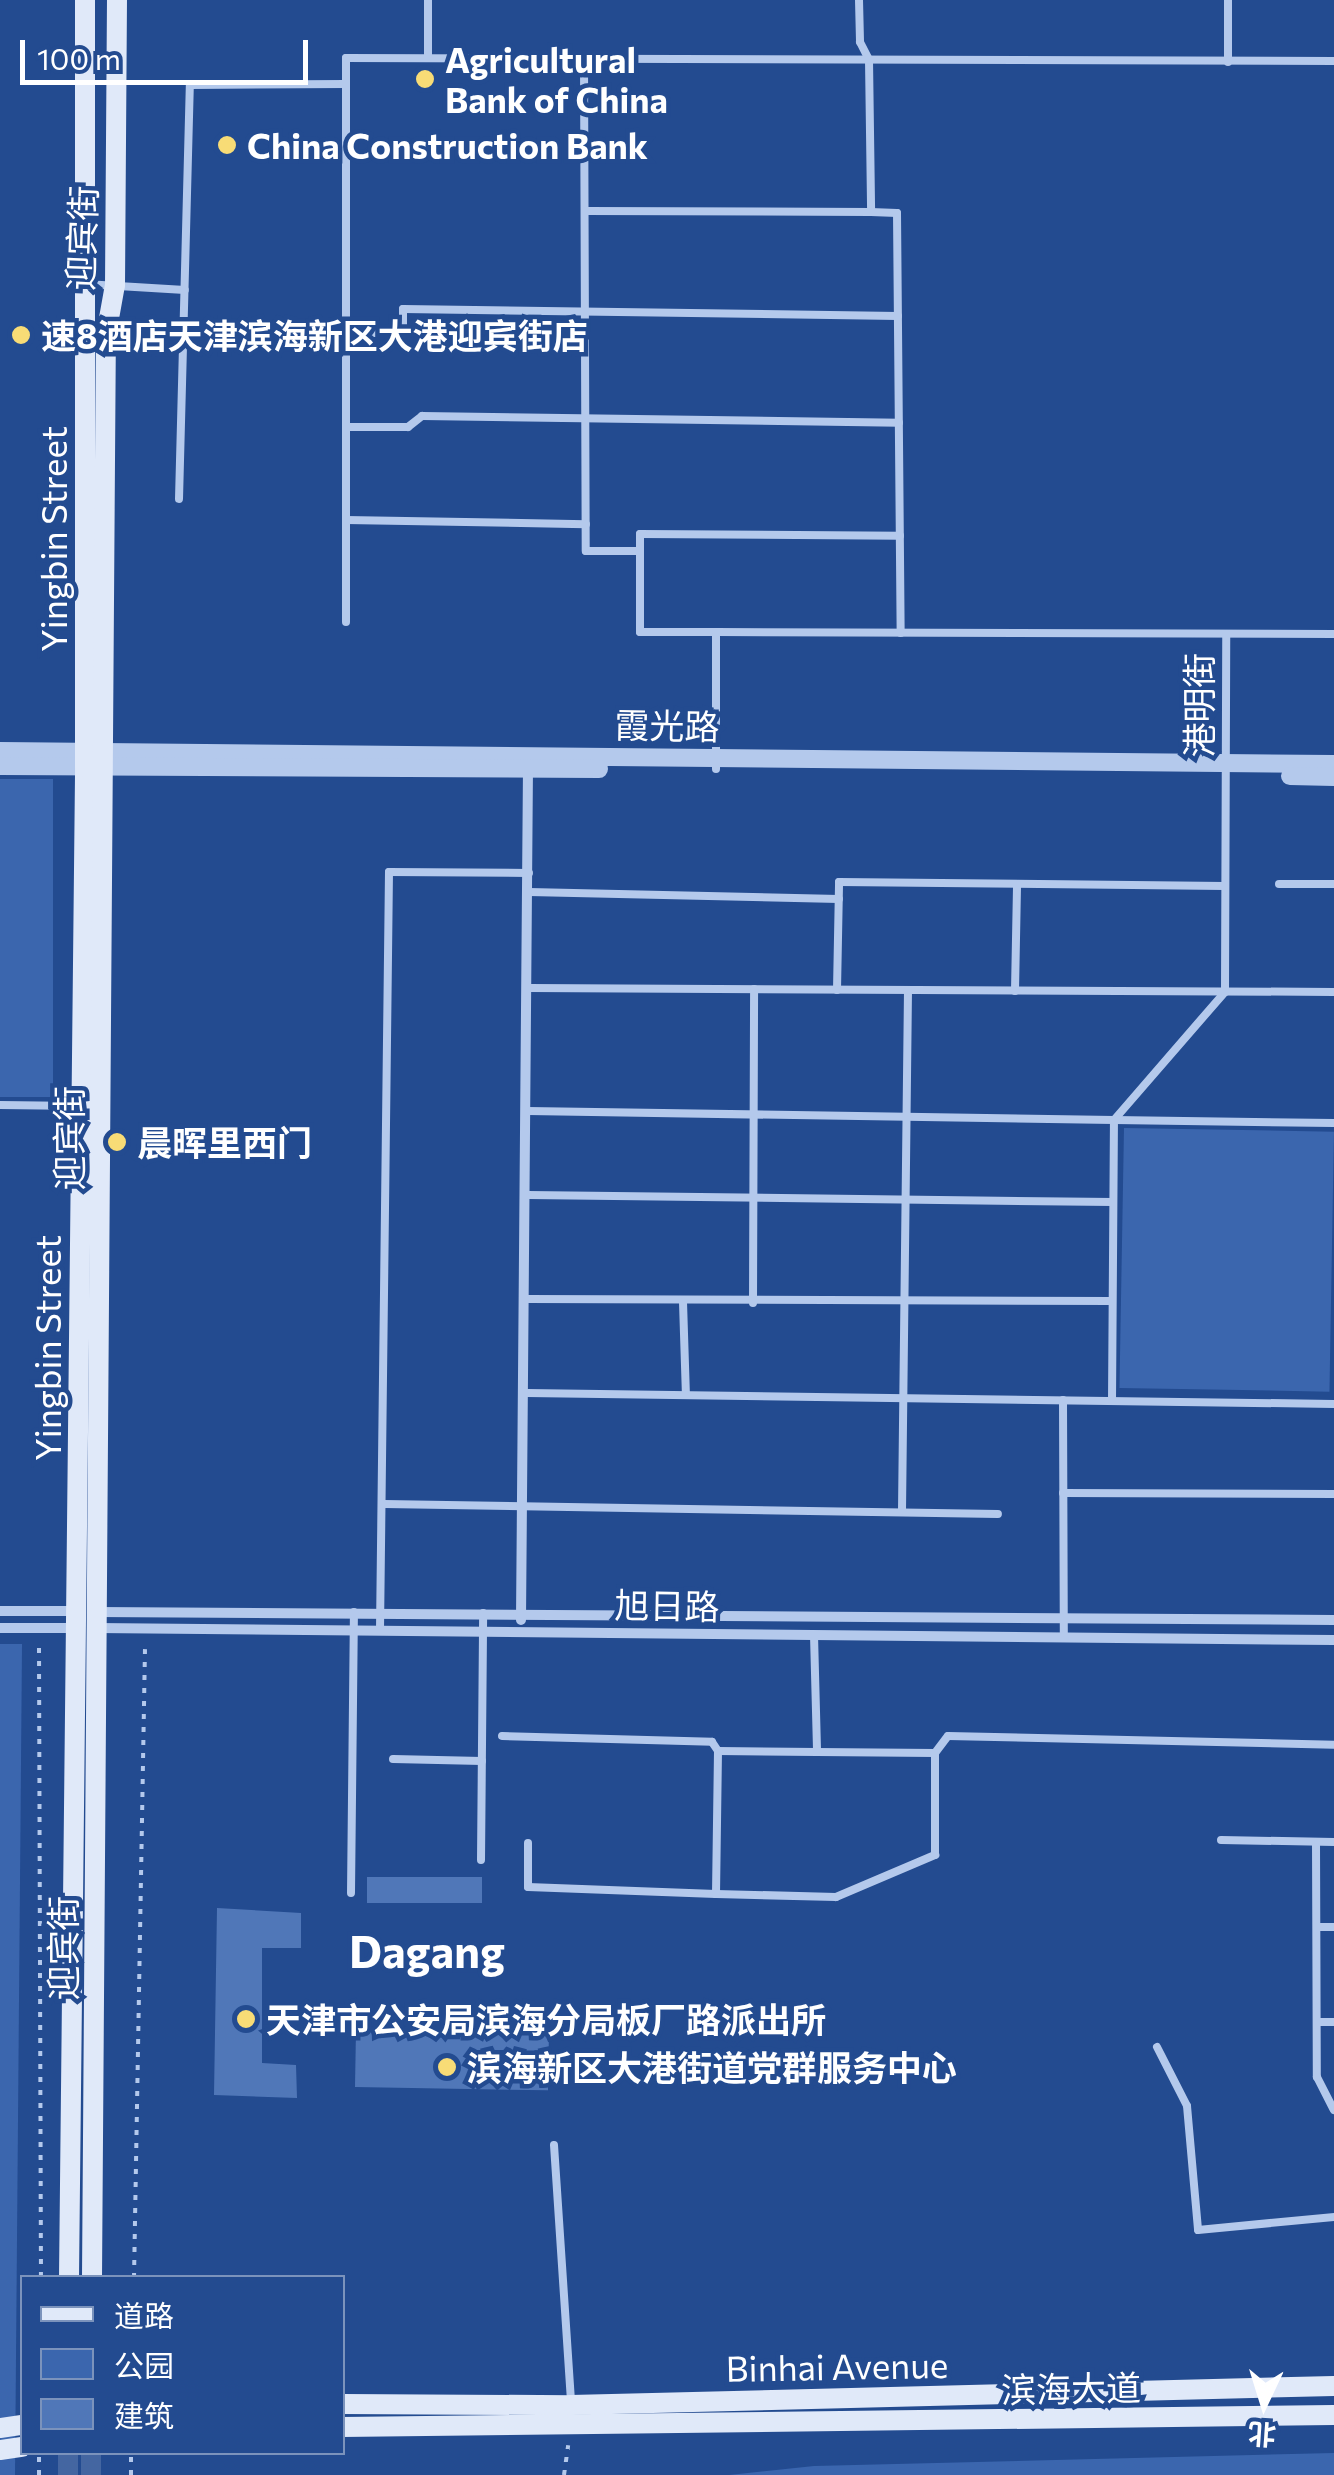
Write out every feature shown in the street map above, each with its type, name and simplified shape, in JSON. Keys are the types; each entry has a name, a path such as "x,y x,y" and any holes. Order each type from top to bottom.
{"main road":[{"name":"Yingbin Street","path":"70,2275 88,1620 81,1106 94,759 86,332 81,284 84,0"},
{"name":"迎宾街","path":"92,2275 88,1620 94,759 106,335 115,285 117,0"},
{"name":"Binhai Avenue","path":"345,2404 571,2405 1334,2386"},
{"name":"滨海大道","path":"345,2427 570,2428 1334,2414"}],"street":[{"name":"霞光路","path":"0,751 94,759 1226,769 1334,764"},
{"name":"霞光路","path":"0,766 94,759"},
{"path":"520,1630 528,1299 528,762"},
{"name":"霞光路","path":"1226,769 1334,777"},
{"name":"旭日路","path":"0,1612 88,1620 353,1630 1334,1640"},
{"name":"旭日路","path":"0,1628 88,1620 354,1612 1334,1620"}],"lane":[{"path":"428,0 428,58"},
{"path":"859,0 860,42 869,60 871,212"},
{"path":"1228,0 1228,62"},
{"path":"346,622 346,58 1334,61"},
{"path":"584,59 586,550 640,550"},
{"path":"179,499 190,85 346,84"},
{"path":"586,211 896,214 901,633"},
{"path":"81,284 185,290"},
{"path":"348,332 403,334 402,309 898,316"},
{"path":"346,426 408,427 422,416 899,423"},
{"path":"346,520 586,524"},
{"path":"900,536 640,534 640,632 1334,634"},
{"path":"716,632 716,763"},
{"name":"港明街","path":"1226,634 1226,992"},
{"path":"380,1630 389,872 529,872"},
{"path":"837,990 839,882 1225,886"},
{"path":"1280,884 1334,884"},
{"path":"1015,991 1017,885"},
{"path":"529,892 839,899"},
{"path":"528,988 1334,992"},
{"path":"753,1303 754,989"},
{"path":"902,1511 908,990"},
{"path":"1112,1400 1114,1120 1226,992"},
{"path":"0,1105 81,1106"},
{"path":"528,1111 1334,1123"},
{"path":"528,1195 1113,1202"},
{"path":"528,1299 753,1303 1112,1301"},
{"path":"683,1302 686,1395"},
{"path":"527,1393 1334,1404"},
{"path":"1063,1400 1064,1636"},
{"path":"1064,1493 1334,1494"},
{"path":"384,1504 998,1514"},
{"path":"351,1893 354,1612"},
{"path":"481,1860 483,1613"},
{"path":"814,1635 817,1752"},
{"path":"502,1736 712,1742 718,1751 716,1894"},
{"path":"528,1843 528,1888 836,1898 935,1855 936,1753 948,1736 1334,1746"},
{"path":"718,1751 936,1753"},
{"path":"393,1759 482,1761"},
{"path":"1221,1840 1334,1842"},
{"path":"1316,1842 1317,2077 1334,2110"},
{"path":"1316,1927 1334,1927"},
{"path":"1317,2022 1334,2022"},
{"path":"1157,2047 1188,2106 1198,2230 1334,2217"},
{"path":"554,2145 570,2428"}],"path":[{"path":"39,1648 41,2275"},
{"path":"134,2275 144,1649"},
{"path":"564,2475 570,2428"}],"green space":[{"path":"0,779 53,779 53,1097 0,1097"},
{"path":"1124,1128 1334,1132 1329,1392 1119,1388"},
{"path":"0,1644 22,1644 15,2475 0,2475"},
{"path":"1334,2453 1334,2475 729,2475 814,2466"}],"building":[{"path":"367,1877 482,1877 482,1903 367,1903"},
{"path":"217,1908 301,1913 301,1948 262,1948 262,2063 296,2065 297,2098 214,2095"},
{"name":"滨海新区大港街道党群服务中心","path":"356,2030 549,2033 548,2090 355,2087"}],"tunnel":[{"path":"68,2455 68,2475"},
{"path":"91,2455 91,2475"}],"place":[{"name":"Agricultural Bank of China","path":"425,79"},
{"name":"China Construction Bank","path":"227,145"},
{"name":"速8酒店天津滨海新区大港迎宾街店","path":"21,335"},
{"name":"晨晖里西门","path":"117,1142"},
{"name":"天津市公安局滨海分局板厂路派出所","path":"246,2019"},
{"name":"滨海新区大港街道党群服务中心","path":"447,2067"}],"district":[{"name":"Dagang","path":"427,1950"}]}
